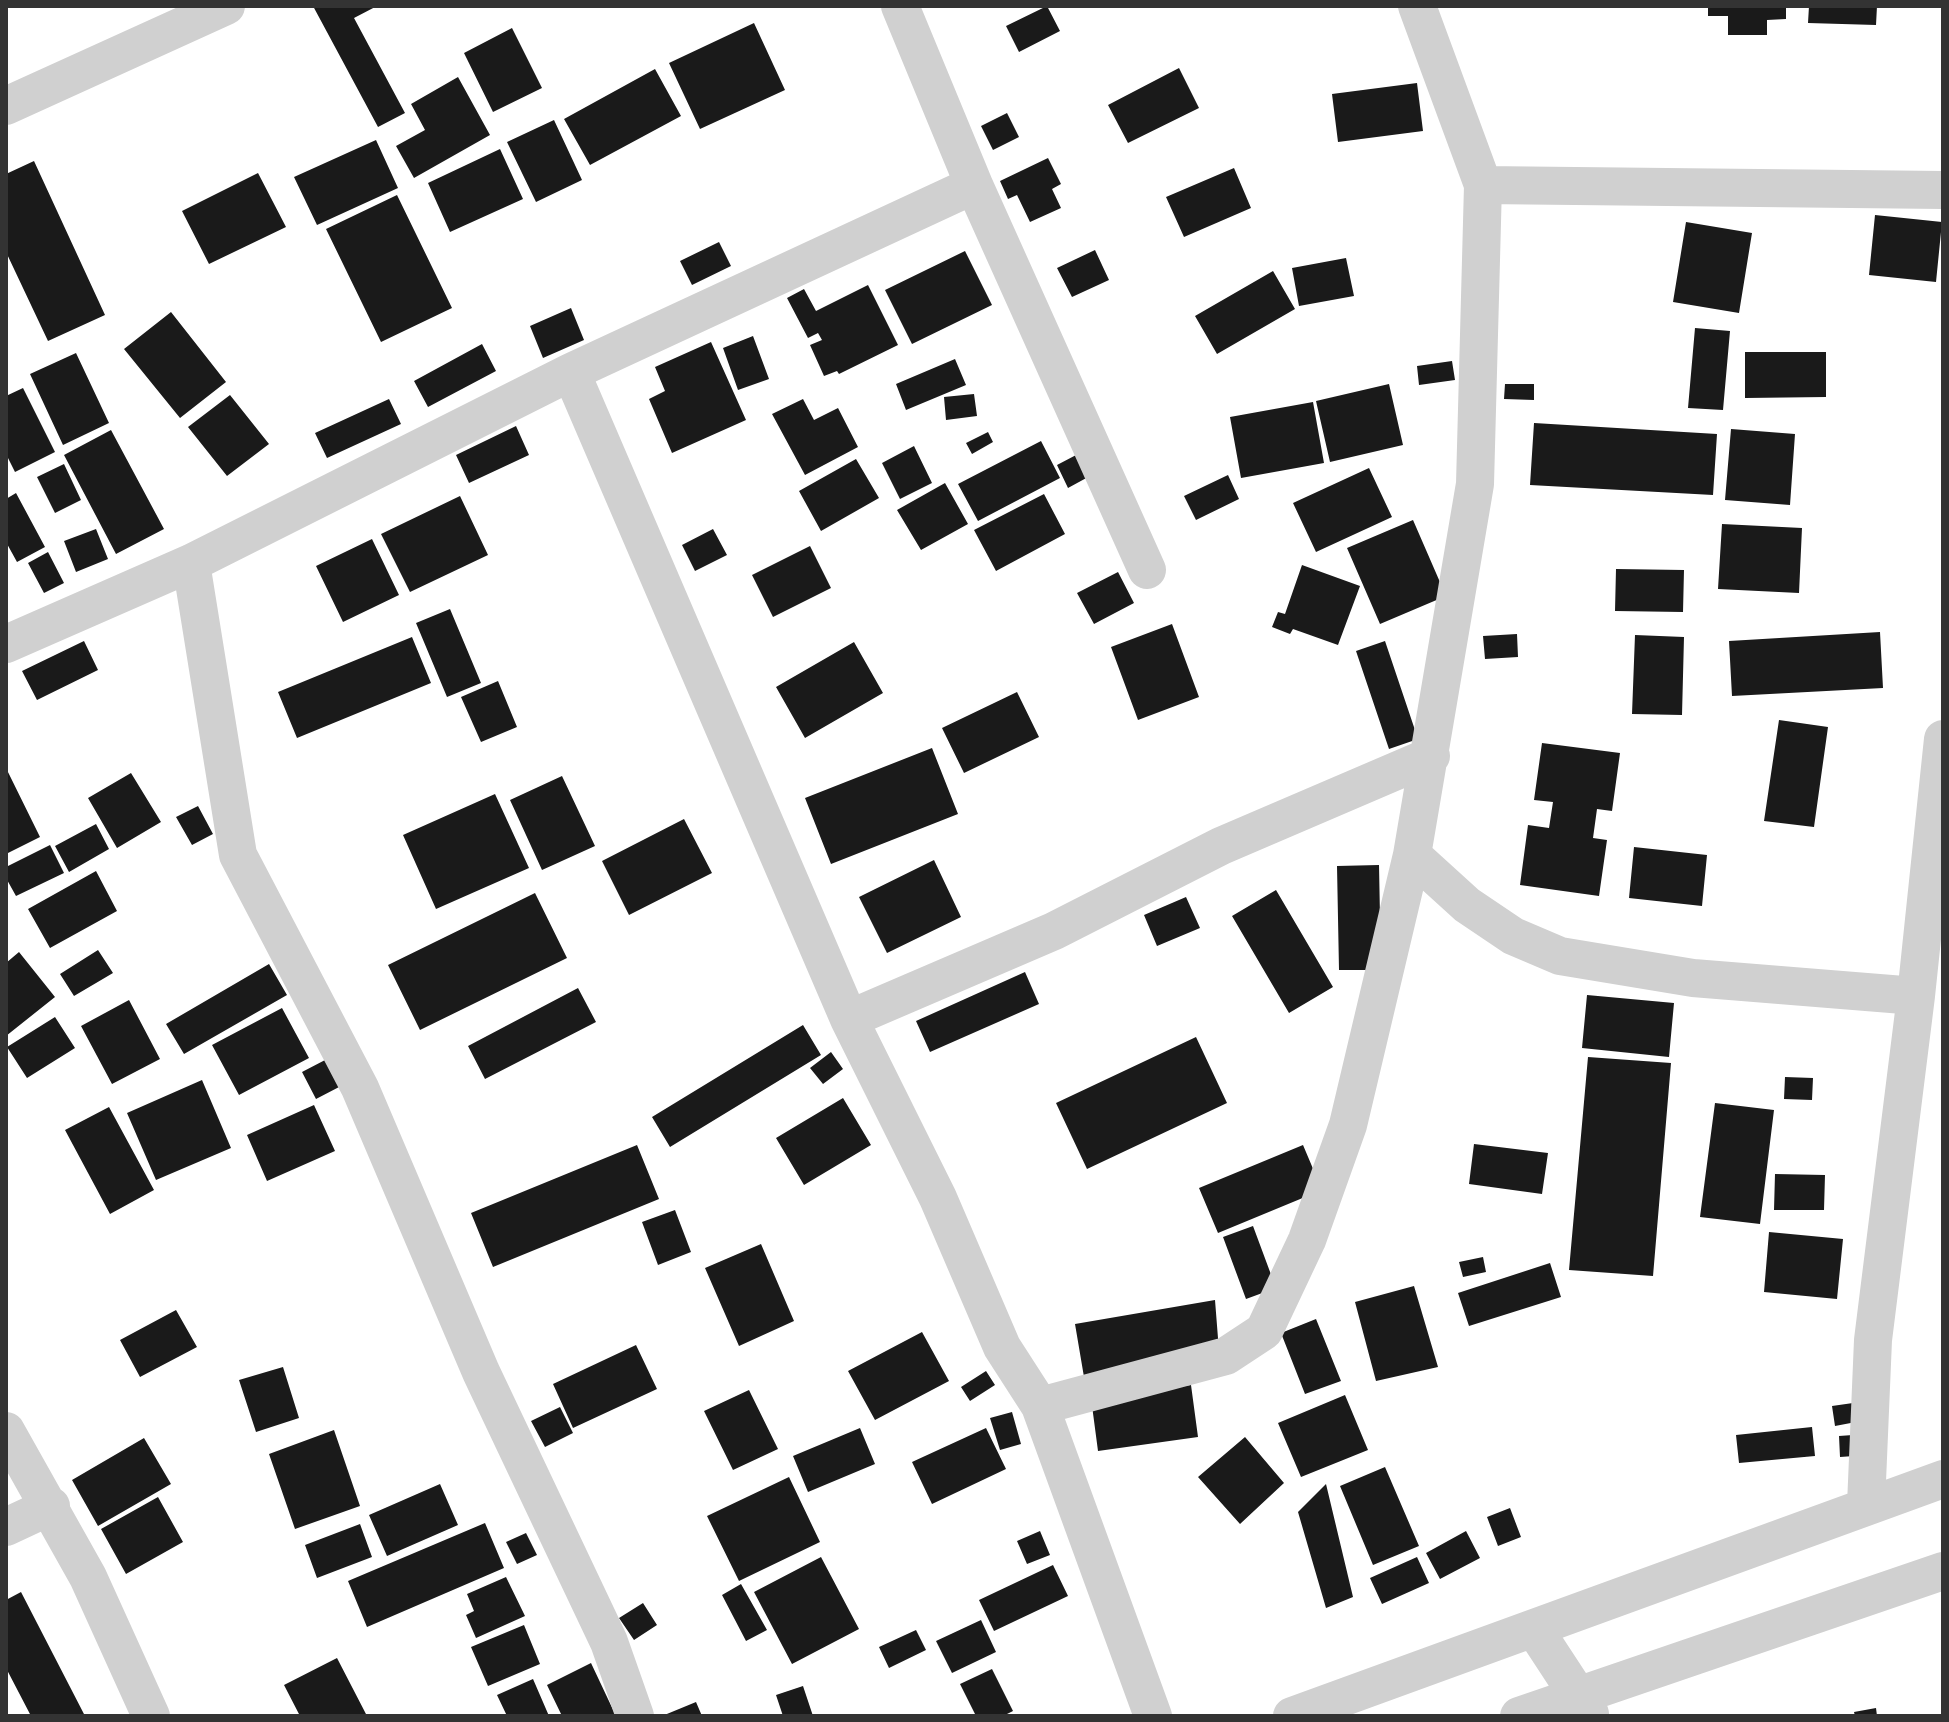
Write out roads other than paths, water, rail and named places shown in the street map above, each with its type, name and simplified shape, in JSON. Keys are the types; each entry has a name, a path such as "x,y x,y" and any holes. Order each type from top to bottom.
{"street":[{"path":"6,106 226,6"},
{"path":"900,6 974,185 1147,570"},
{"path":"1040,1406 1226,1356 1264,1331 1307,1240 1348,1125 1412,855 1475,484 1483,185 1417,6"},
{"path":"6,644 191,563 280,515 571,372 974,185"},
{"path":"1483,185 1943,190"},
{"path":"571,372 849,1019 938,1198 1002,1347 1040,1406 1153,1716"},
{"path":"191,563 238,855 360,1088 481,1372 609,1642 635,1716"},
{"path":"1866,1505 1873,1340 1916,996 1943,739"},
{"path":"849,1019 1054,931 1221,846 1431,756"},
{"path":"1412,855 1467,905 1513,936 1560,956 1693,978 1916,996"},
{"path":"6,1431 51,1506 88,1577 151,1716"},
{"path":"1292,1716 1943,1479"},
{"path":"6,1527 51,1506"},
{"path":"1519,1716 1586,1705 1943,1571"},
{"path":"1535,1630 1586,1705"}]}
